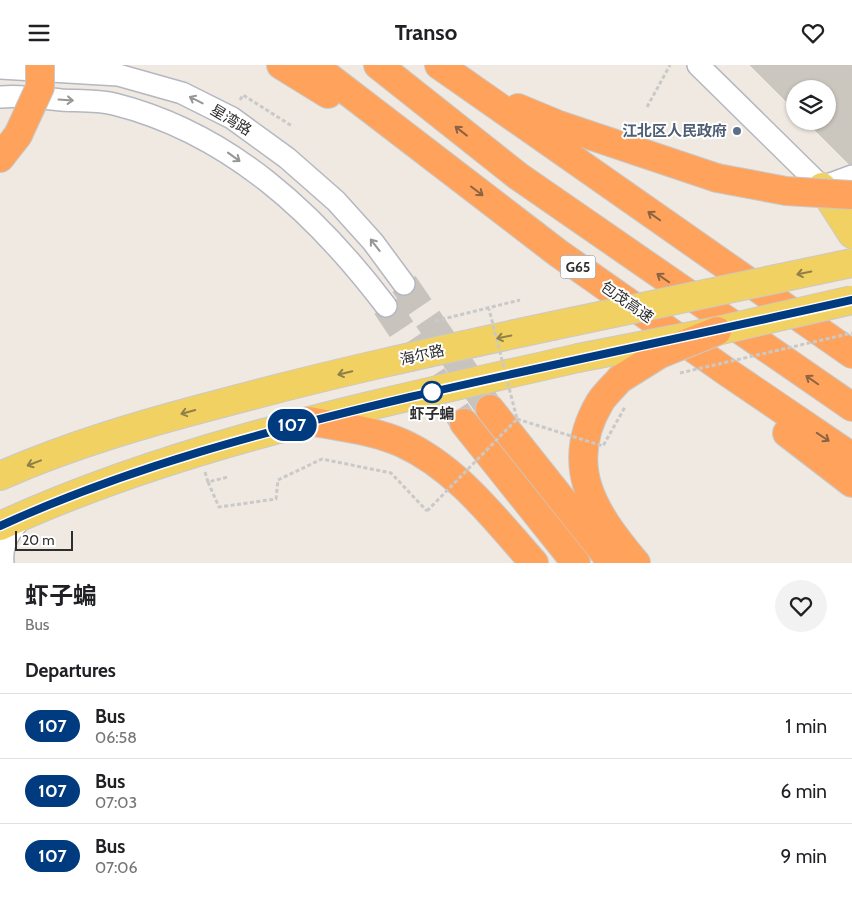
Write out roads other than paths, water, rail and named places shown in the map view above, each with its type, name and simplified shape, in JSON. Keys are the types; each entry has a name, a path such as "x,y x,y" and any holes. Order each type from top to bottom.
{"highway":[{"path":"0,158 18,135 40,87 40,65"},
{"path":"281,65 445,166"},
{"name":"包茂高速","path":"313,65 558,253 727,373 852,457"},
{"name":"G65","path":"378,65 518,176 852,407"},
{"path":"439,65 472,90 852,354"},
{"path":"472,90 559,125 717,178 786,191 852,195"},
{"path":"558,253 635,320 852,483"},
{"path":"636,563 612,535 596,509 584,479 583,450 589,429 600,401 620,379 660,354 716,331"},
{"path":"490,409 613,563"},
{"path":"309,421 364,431 402,443 441,467 478,499 534,563"},
{"path":"464,423 576,563"}],"main road":[{"path":"822,187 852,213"},
{"path":"822,187 852,234"},
{"name":"海尔路","path":"0,476 64,452 192,411 329,376 552,326 852,263"},
{"path":"0,525 140,471 309,421 578,359 848,302"}],"street":[{"path":"698,65 822,187 852,176"},
{"name":"星湾路","path":"0,68 118,75 182,93 232,118 287,157 336,201 373,242 404,284"},
{"name":"星湾路","path":"0,97 112,104 173,122 218,146 271,184 316,223 354,263 386,306"},
{"path":"3,563 4,542 9,532 25,514"}],"tunnel":[{"path":"404,284 490,409"},
{"path":"386,306 464,423"}],"place":[{"name":"江北区人民政府","path":"737,131"},
{"name":"虾子蝙","path":"432,392"}]}
